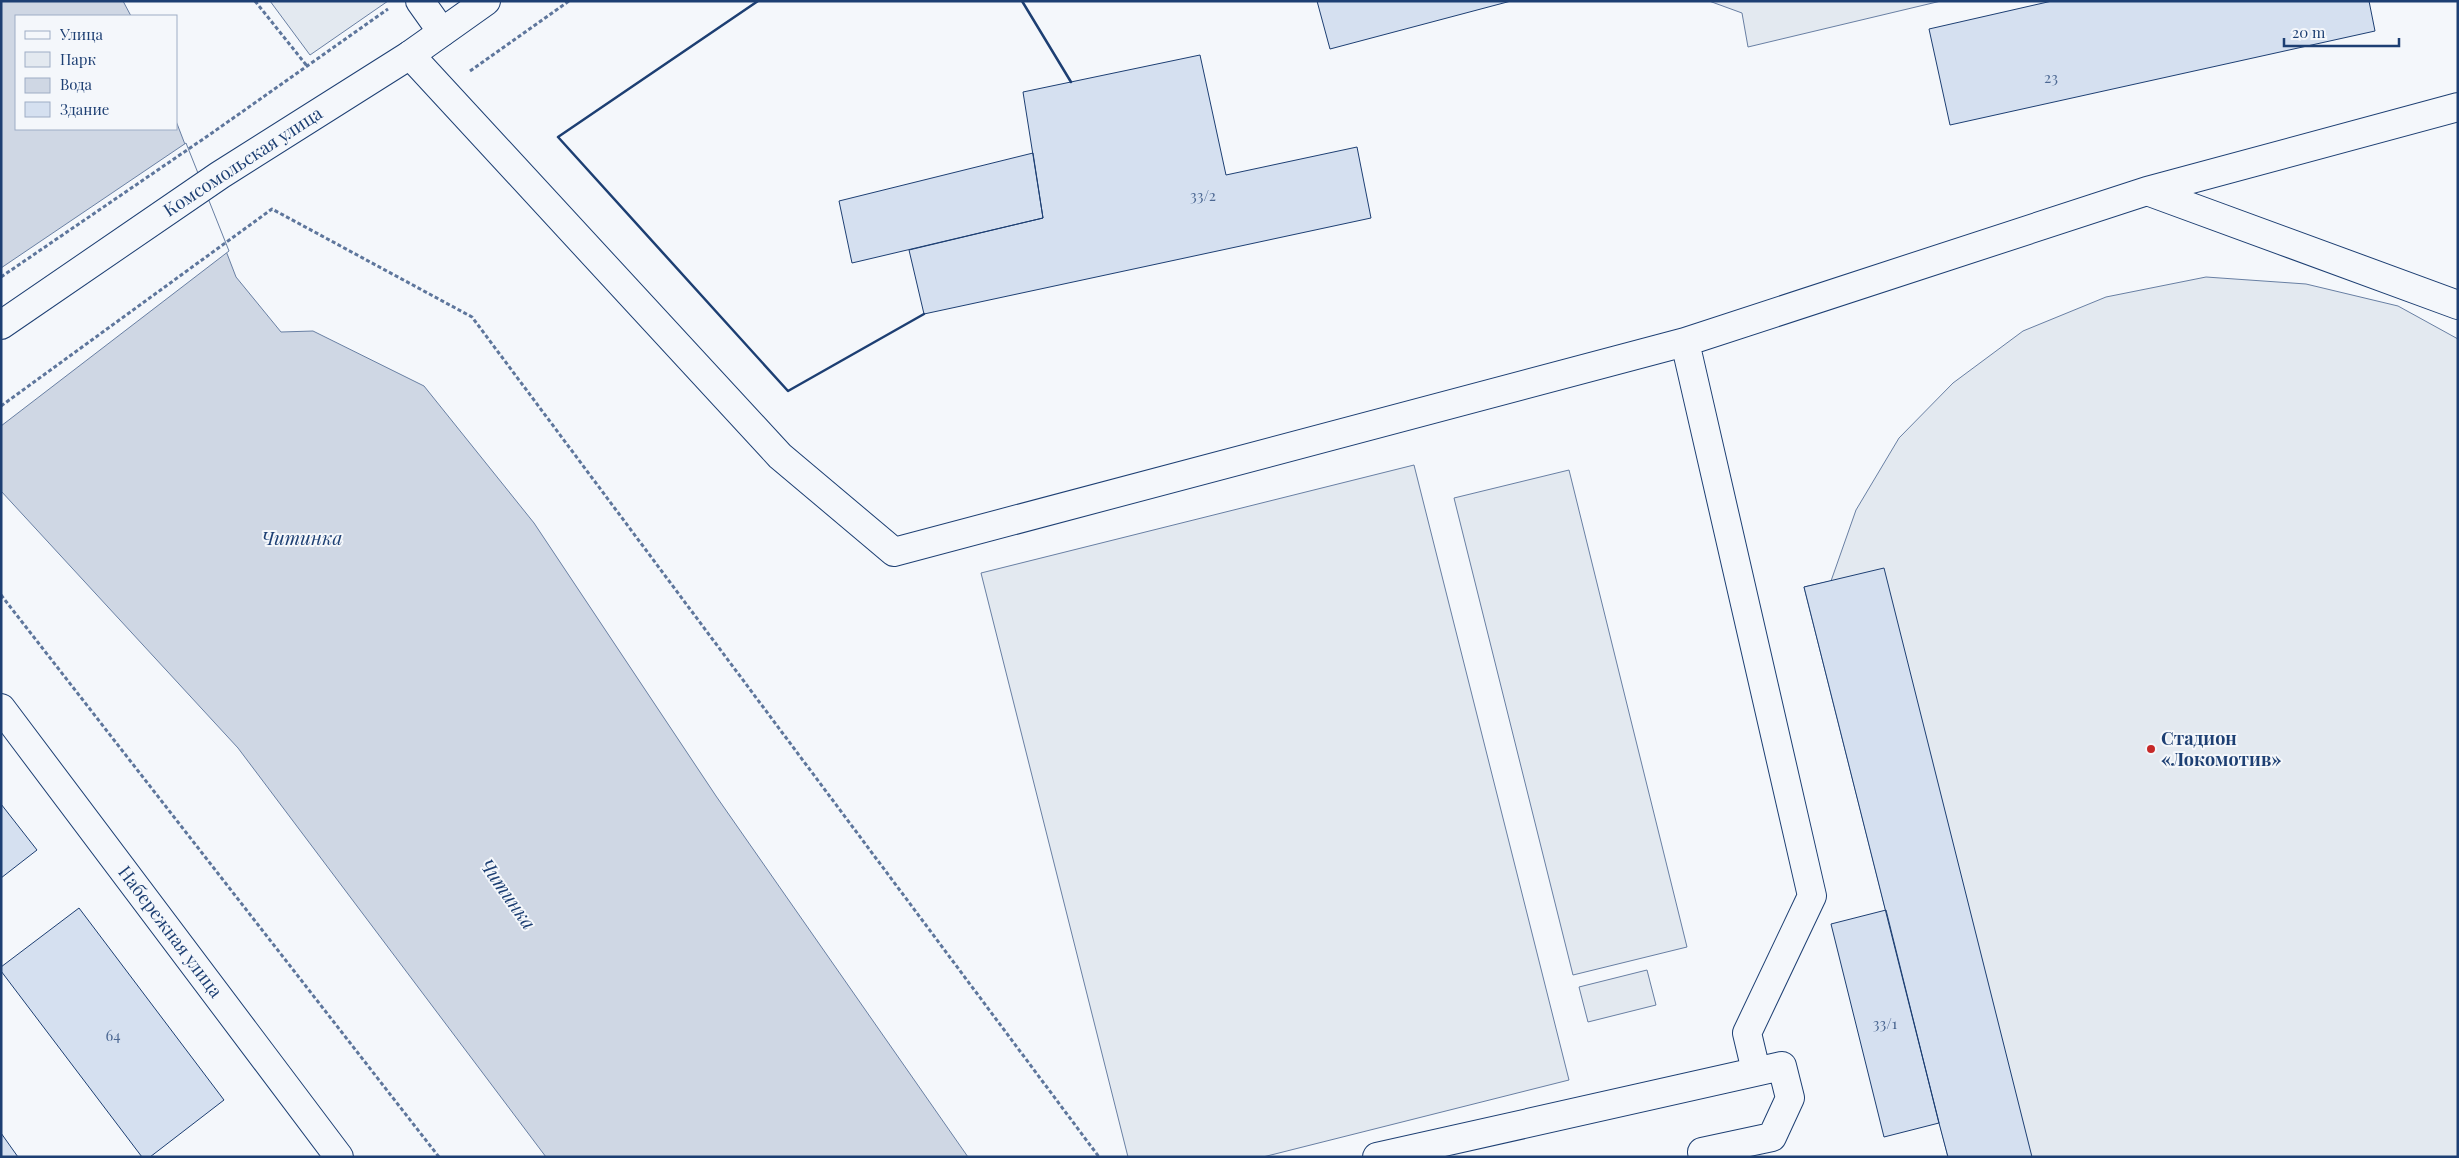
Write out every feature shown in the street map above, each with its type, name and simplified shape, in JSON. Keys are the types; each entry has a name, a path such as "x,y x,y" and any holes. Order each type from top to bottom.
{"main road":[{"path":"420,1 442,32"},
{"name":"Комсомольская улица","path":"1,325 220,175 410,55 486,1"},
{"path":"410,55 780,456 894,552 1685,342 2147,191 2458,107"},
{"path":"2147,191 2458,305"},
{"path":"1685,342 1812,896 1747,1032 1756,1071"},
{"name":"Набережная улица","path":"1,708 339,1157"},
{"path":"1377,1157 1782,1066 1790,1098 1772,1136 1702,1152 1704,1157"}],"path":[{"path":"255,1 308,66"},
{"path":"442,90 569,1"},
{"path":"1,277 212,133 391,7"},
{"path":"1,406 272,209 472,317 1099,1157"},
{"path":"1,595 439,1157"}],"green space":[{"path":"270,1 388,1 310,55"},
{"path":"1709,1 1941,1 1748,47 1742,13"},
{"name":"Стадион «Локомотив»","path":"2206,277 2306,284 2398,306 2458,339 2458,1157 1948,1157 1804,587 1831,581 1856,510 1899,438 1953,383 2023,331 2106,297"},
{"path":"1414,465 1569,1080 1263,1157 1128,1157 981,573"},
{"path":"1569,470 1687,947 1573,975 1454,498"},
{"path":"1647,970 1656,1005 1588,1022 1579,987"}],"water":[{"name":"Читинка","path":"1,1 123,1 130,15 15,15 15,130 178,130 178,126 236,277 281,332 313,331 424,386 534,523 716,796 968,1157 546,1157 238,748 1,491"}],"pier":[{"path":"186,143 229,251 1,426 1,268"}],"building":[{"path":"1317,1 1511,1 1330,49"},
{"path":"2052,1 2369,1 2375,31 1950,125 1929,29"},
{"path":"1200,55 1226,175 1357,147 1371,218 924,314 909,250 1043,218 1023,92"},
{"path":"1033,153 1043,218 852,263 839,201"},
{"path":"1884,568 2032,1157 1948,1157 1804,587"},
{"path":"1,804 37,850 1,878"},
{"path":"79,908 224,1100 150,1157 142,1157 1,971 1,967"},
{"path":"1886,910 1939,1123 1884,1137 1831,924"},
{"path":"1,1133 18,1157 1,1157"}],"wall":[{"path":"758,1 558,137 788,391 924,314"},
{"path":"1022,1 1071,82"}],"place":[{"name":"Стадион «Локомотив»","path":"2151,749"}]}
